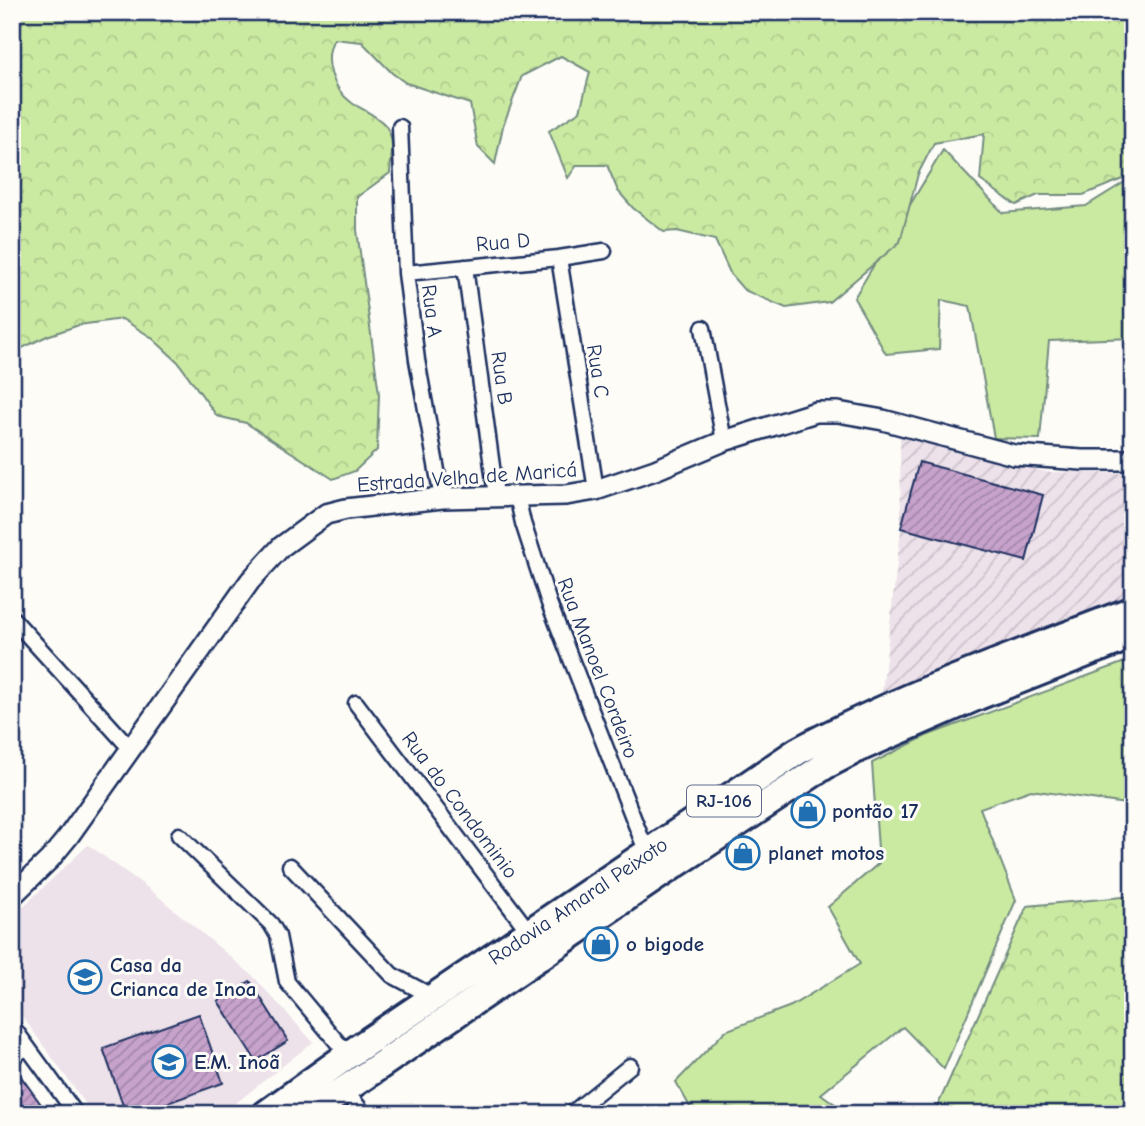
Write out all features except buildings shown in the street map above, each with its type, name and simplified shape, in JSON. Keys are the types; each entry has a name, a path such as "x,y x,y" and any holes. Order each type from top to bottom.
{"highway":[{"name":"Rodovia Amaral Peixoto","path":"266,1114 348,1055 798,751 912,696 1133,610"},
{"name":"Rodovia Amaral Peixoto","path":"309,1114 659,875 826,765 978,696 1133,635"}],"street":[{"name":"Rua A","path":"400,127 406,273 417,360 442,498"},
{"name":"Rua D","path":"406,273 604,251"},
{"name":"Rua C","path":"559,258 596,490"},
{"name":"Rua B","path":"466,267 496,496"},
{"path":"703,328 724,441"},
{"name":"Estrada Velha de Maricá","path":"12,896 50,859 250,581 281,547 326,514 346,509 442,498 566,495 596,490 655,470 724,441 817,412 838,412 883,420 1014,455 1082,460 1133,460"},
{"name":"Rua Manoel Cordeiro","path":"517,496 549,603 647,853"},
{"path":"12,618 130,748"},
{"name":"Rua do Condominio","path":"356,703 530,933"},
{"path":"179,835 271,924 278,936 287,982 348,1055"},
{"path":"290,866 392,975 435,998"},
{"path":"12,1026 76,1114"},
{"path":"571,1114 630,1066"},
{"path":"344,1089 364,1114"}],"lane":[{"path":"12,1061 29,1050"}],"shaded area":[{"path":"900,435 1046,472 1133,473 1133,595 882,692 901,529"},
{"path":"88,845 148,888 252,975 313,1042 222,1114 93,1114 12,1002 12,917"}],"green space":[{"path":"12,12 1133,12 1133,173 1083,195 1038,195 1016,205 980,180 984,134 934,143 918,174 900,242 829,302 786,308 744,290 731,275 715,240 677,231 664,232 633,208 618,191 607,165 577,165 568,178 549,131 580,111 590,72 561,56 522,76 503,126 495,164 478,147 470,104 406,83 392,73 362,42 334,39 329,65 339,90 352,103 374,115 385,125 391,136 392,148 390,173 357,197 357,230 379,394 377,450 355,471 333,479 246,423 217,416 178,362 151,337 122,319 79,325 47,336 12,353"},
{"path":"943,150 1003,213 1086,206 1133,177 1133,338 1049,341 1040,439 994,438 970,306 941,300 939,349 886,354 854,298"},
{"path":"1133,659 1133,805 1031,790 980,808 1016,900 944,1069 903,1027 821,1094 849,1114 694,1114 676,1082 725,1031 791,1006 860,964 828,907 879,863 872,763 926,736"},
{"path":"1133,896 1133,1114 934,1114 1027,906"}],"place":[{"name":"pontão 17","path":"808,811"},
{"name":"planet motos","path":"743,853"},
{"name":"o bigode","path":"601,944"},
{"name":"Casa da Crianca de Inoa","path":"85,977"},
{"name":"E.M. Inoã","path":"169,1062"}]}
